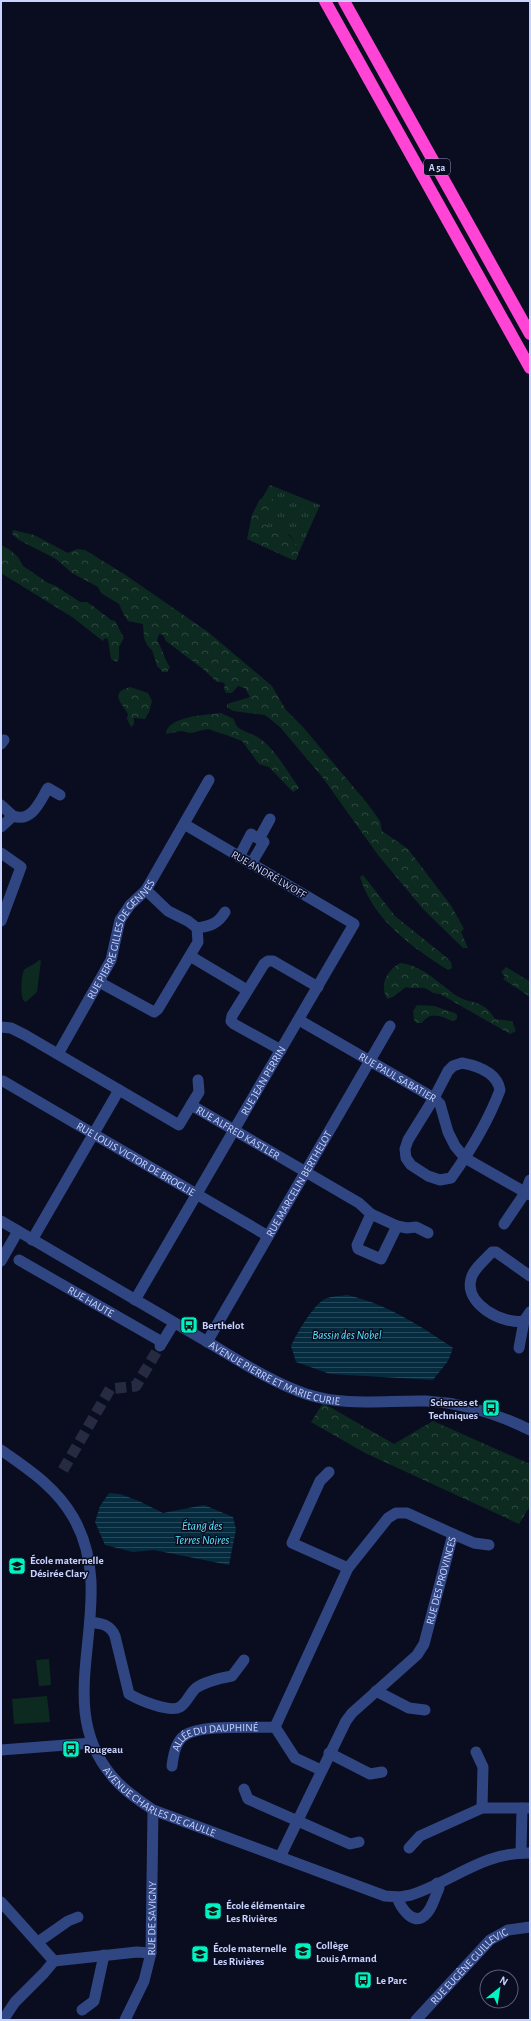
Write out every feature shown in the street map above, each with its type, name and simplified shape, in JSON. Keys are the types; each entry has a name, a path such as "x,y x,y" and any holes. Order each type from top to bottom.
{"highway":[{"name":"A 5a","path":"324,1 530,368"},
{"name":"A 5a","path":"344,1 530,334"}],"street":[{"name":"RUE PIERRE GILLES DE GENNES","path":"58,1054 100,982 111,960 120,920 130,905 146,890 209,780"},
{"path":"1,805 13,816 19,818 32,814 48,788 60,795"},
{"path":"1,827 13,816"},
{"path":"258,839 270,819"},
{"name":"RUE ANDRÉ LWOFF","path":"184,824 354,924"},
{"path":"240,857 251,834 264,842 252,864"},
{"path":"1,853 21,867 1,921"},
{"path":"100,982 154,1012 158,1009 198,942 196,928 188,921 168,912 146,890"},
{"path":"196,928 209,926 219,921 225,912"},
{"name":"RUE JEAN PERRIN","path":"136,1300 354,924"},
{"path":"190,956 248,990"},
{"path":"281,1050 234,1024 231,1021 232,1016 264,964 268,961 273,961 318,987"},
{"name":"RUE PAUL SABATIER","path":"299,1020 434,1098 440,1104 448,1132 465,1158 527,1194"},
{"name":"RUE MARCELIN BERTHELOT","path":"207,1342 390,1026"},
{"name":"RUE ALFRED KASTLER","path":"1,1027 11,1028 25,1034 179,1125 191,1105 359,1203 371,1214 397,1226"},
{"path":"462,1064 478,1066 491,1074 499,1084 500,1090 484,1129 465,1158 451,1178 440,1180 428,1176 411,1166 406,1158 405,1149 408,1140 434,1098 448,1071 453,1066 462,1064"},
{"path":"191,1105 199,1092 198,1080"},
{"name":"RUE LOUIS VICTOR DE BROGLIE","path":"4,1081 268,1236"},
{"path":"32,1240 119,1090"},
{"path":"504,1224 527,1194 530,1180"},
{"path":"371,1214 357,1245 358,1249 381,1259 397,1226 407,1228 416,1227 428,1233"},
{"name":"AVENUE PIERRE ET MARIE CURIE","path":"1,1221 274,1381 308,1394 351,1402 420,1401 448,1403 492,1414 530,1430"},
{"path":"1,1261 18,1231"},
{"path":"519,1348 527,1316 502,1320 488,1312 473,1297 470,1283 473,1274 492,1252 496,1252 530,1276"},
{"name":"RUE HAUTE","path":"20,1260 161,1344 174,1323"},
{"name":"AVENUE CHARLES DE GAULLE","path":"1,1450 50,1486 73,1517 84,1542 90,1563 93,1583 83,1699 92,1743 103,1764 125,1790 153,1810 385,1896 397,1897 418,1893 488,1859 525,1853"},
{"path":"329,1472 320,1481 292,1542 348,1568"},
{"name":"RUE DES PROVINCES","path":"276,1727 348,1568 388,1518 396,1513 407,1513 453,1534 424,1644 417,1655 352,1713 329,1753 280,1857"},
{"path":"453,1534 474,1543 489,1545"},
{"path":"90,1622 106,1625 111,1628 115,1636 129,1694 166,1709 181,1707 196,1688 217,1679 232,1676 244,1660"},
{"path":"376,1691 409,1708 425,1710"},
{"path":"276,1727 295,1758 321,1770"},
{"name":"ALLÉE DU DAUPHINÉ","path":"172,1766 174,1753 183,1736 196,1729 276,1727"},
{"path":"1,1750 92,1743"},
{"path":"476,1752 483,1767 482,1808"},
{"path":"329,1753 370,1774 382,1772"},
{"path":"244,1789 248,1799 350,1844 360,1842"},
{"path":"409,1848 420,1836 482,1808 526,1808 525,1853"},
{"name":"RUE DE SAVIGNY","path":"125,2020 144,1981 151,1953 153,1810"},
{"path":"397,1897 406,1914 414,1918 421,1918 425,1916 431,1907 439,1888 437,1883"},
{"path":"1,1902 54,1960"},
{"path":"38,1942 68,1921 78,1916"},
{"name":"RUE EUGÈNE GUILLEVIC","path":"416,2020 490,1940 508,1930 530,1927"},
{"path":"3,2020 15,2002 44,1973 54,1960 137,1952 151,1953"},
{"path":"82,2010 94,2001 104,1955"}],"green space":[{"path":"270,485 320,505 299,552 290,535 268,529 267,525 272,516 262,498"},
{"path":"266,497 273,499 277,506 268,524 268,529 285,532 291,537 299,552 296,560 247,539 252,515 260,499"},
{"path":"13,530 34,535 68,553 77,549 85,550 124,574 208,632 272,686 286,710 303,727 367,803 380,821 382,831 408,849 452,907 464,929 461,932 468,948 463,948 423,909 378,855 323,778 280,727 265,715 233,711 227,707 227,704 250,697 245,688 238,686 232,693 226,693 224,689 225,684 222,682 217,682 203,669 166,641 163,635 159,634 157,640 170,667 167,672 163,672 157,666 152,650 147,645 144,638 143,624 128,621 119,604 101,593 98,587 72,573 56,559 19,540 12,534"},
{"path":"1,545 18,557 23,566 48,583 56,586 80,602 87,602 111,620 115,621 124,638 119,647 119,658 117,662 111,659 108,639 105,638 103,641 72,617 1,573"},
{"path":"130,687 148,693 152,701 145,719 134,718 134,724 131,727 127,719 128,714 118,698 120,692"},
{"path":"221,713 234,719 235,723 240,729 259,738 270,747 299,788 293,792 269,767 259,764 242,741 208,729 190,733 181,731 166,734 168,728 173,723 180,720"},
{"path":"363,875 395,916 446,957 451,962 452,968 448,970 421,952 395,931 374,906 366,892 360,877"},
{"path":"39,960 41,961 37,992 26,1002 23,999 22,990 24,971"},
{"path":"400,963 408,964 422,971 460,998 481,1005 490,1012 495,1019 512,1021 516,1031 510,1034 440,994 424,988 406,987 393,997 387,999 384,983 391,970"},
{"path":"506,967 529,981 530,997 503,979 505,977 501,972"},
{"path":"417,1005 434,1006 455,1013 457,1015 457,1019 452,1021 440,1016 432,1016 425,1019 422,1023 417,1023 414,1020 413,1011"},
{"path":"323,1403 394,1444 433,1421 530,1464 530,1506 519,1524 365,1453 311,1422"},
{"path":"49,1659 51,1685 39,1686 36,1660"},
{"path":"47,1696 50,1722 14,1724 12,1699"}],"water":[{"name":"Bassin des Nobel","path":"347,1295 389,1309 453,1348 448,1361 433,1380 330,1374 296,1362 291,1346 301,1327 315,1307 325,1299"},
{"name":"Étang des Terres Noires","path":"109,1493 120,1494 139,1501 163,1513 204,1505 233,1517 236,1529 229,1565 154,1550 133,1552 105,1545 95,1522 100,1506"}],"tunnel":[{"path":"63,1470 110,1389 136,1386 160,1346"}],"place":[{"name":"Berthelot","path":"189,1325"},
{"name":"Sciences et Techniques","path":"491,1408"},
{"name":"École maternelle Désirée Clary","path":"17,1566"},
{"name":"Rougeau","path":"71,1749"},
{"name":"École élémentaire Les Rivières","path":"213,1911"},
{"name":"Collège Louis Armand","path":"303,1951"},
{"name":"École maternelle Les Rivières","path":"200,1954"},
{"name":"Le Parc","path":"363,1980"}]}
